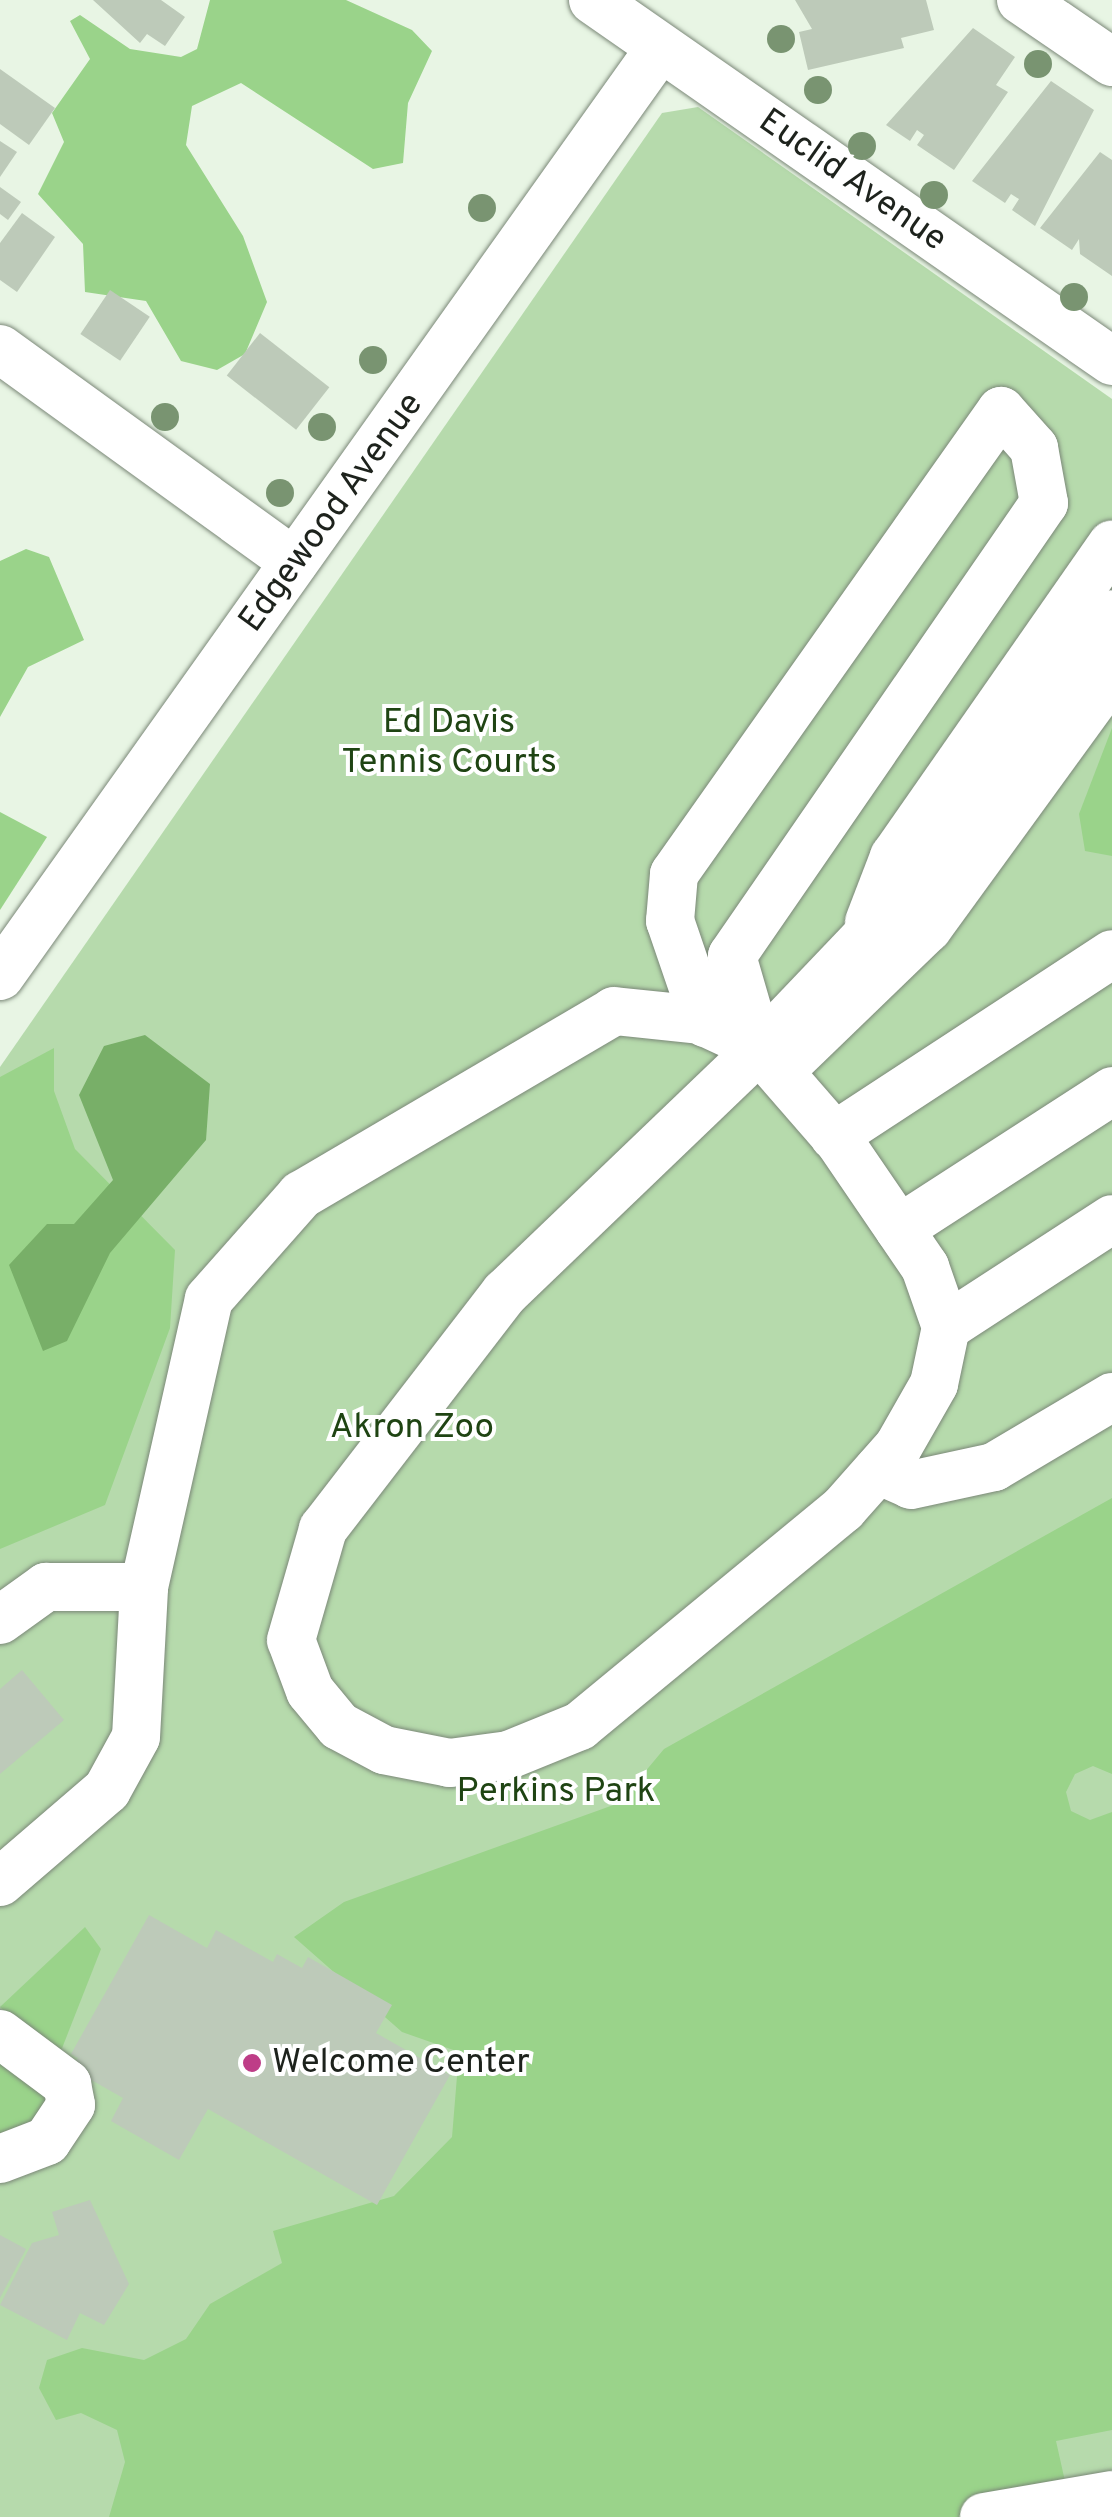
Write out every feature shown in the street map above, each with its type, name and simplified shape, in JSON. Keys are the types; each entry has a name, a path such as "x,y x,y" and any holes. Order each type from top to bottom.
{"street":[{"path":"1021,0 1112,62"},
{"name":"Euclid Avenue","path":"626,14 1112,361"},
{"name":"Edgewood Avenue","path":"0,976 294,562 626,14"},
{"path":"0,349 294,562"},
{"path":"706,1022 670,920 674,874 1000,411 1040,459 1044,503 737,940 736,980 769,1060 834,1136 899,1228 946,1327 934,1384 878,1470 644,1677 580,1726 510,1754 450,1763 358,1736 310,1692 291,1640 323,1529 393,1431 506,1293 769,1060 928,928 1112,675"},
{"path":"860,945 894,858 1112,544"},
{"path":"769,1060 860,945 935,864 1112,614"},
{"path":"834,1136 1112,954"},
{"path":"0,1882 107,1790 136,1737 144,1588 210,1299 301,1195 614,1010 706,1022 769,1060"},
{"path":"899,1228 1112,1091"},
{"path":"946,1327 1112,1219"},
{"path":"878,1470 911,1485 994,1467 1112,1397"},
{"path":"0,1620 46,1586 144,1588"},
{"path":"0,2034 67,2084 71,2105 47,2141 0,2159"},
{"path":"984,2517 1112,2495"}],"green space":[{"name":"Akron Zoo","path":"698,107 1112,399 1112,2517 0,2517 0,1067 662,113"}],"shaded area":[{"path":"210,0 346,0 412,30 432,51 408,103 403,163 373,169 241,83 192,106 186,145 243,236 267,302 245,354 217,370 181,361 146,301 85,292 83,244 38,194 64,142 52,113 90,59 70,21 80,15 130,49 181,57 197,49"},
{"path":"26,549 49,557 84,640 28,667 0,717 0,561"},
{"path":"1112,728 1112,856 1085,851 1079,814"},
{"path":"0,812 47,837 0,910"},
{"path":"145,1035 210,1084 206,1140 110,1253 67,1341 43,1351 9,1265 47,1224 74,1224 113,1180 79,1095 104,1046"},
{"path":"54,1048 54,1091 75,1149 175,1250 170,1328 105,1505 0,1549 0,1077"},
{"path":"1112,1498 1112,1774 1093,1766 1075,1774 1066,1792 1071,1811 1090,1820 1112,1812 1112,2430 1056,2441 1073,2517 109,2517 125,2462 117,2430 81,2413 56,2420 39,2388 47,2360 82,2348 144,2360 186,2339 210,2304 282,2263 273,2231 394,2196 452,2137 459,2052 402,2032 294,1937 344,1902 619,1803 664,1749"},
{"path":"85,1927 101,1949 57,2061 0,2007"},
{"path":"0,2049 52,2100 44,2119 0,2136"}],"building":[{"path":"93,0 161,0 185,17 165,46 147,34 140,43"},
{"path":"795,0 926,0 934,30 901,38 904,48 808,70 799,32 812,29"},
{"path":"973,28 1015,57 996,85 1008,92 954,170 917,145 924,135 917,130 910,141 886,125"},
{"path":"0,69 55,108 29,145 0,124"},
{"path":"1051,81 1094,110 1035,226 1012,210 1019,199 1011,194 1005,203 972,181"},
{"path":"0,141 17,152 0,177"},
{"path":"1100,152 1112,160 1112,276 1080,254 1079,239 1072,250 1040,228"},
{"path":"0,187 21,202 8,220 0,214"},
{"path":"22,213 55,237 17,292 0,280 0,243"},
{"path":"110,290 150,317 120,361 80,334"},
{"path":"260,333 329,387 296,430 227,376"},
{"path":"22,1670 64,1720 0,1774 0,1689"},
{"name":"Welcome Center","path":"149,1915 207,1948 216,1930 273,1962 277,1954 302,1968 308,1957 392,2005 376,2033 450,2075 377,2205 208,2109 179,2160 111,2121 123,2098 72,2069 78,2058 71,2054"},
{"path":"90,2200 129,2284 104,2325 80,2313 67,2340 0,2305 32,2243 59,2235 52,2212"},
{"path":"0,2235 26,2249 0,2298"}],"place":[{"name":"Welcome Center","path":"252,2063"}],"park label":[{"name":"Ed Davis Tennis Courts","path":"449,743"},
{"name":"Perkins Park","path":"556,1792"}]}
